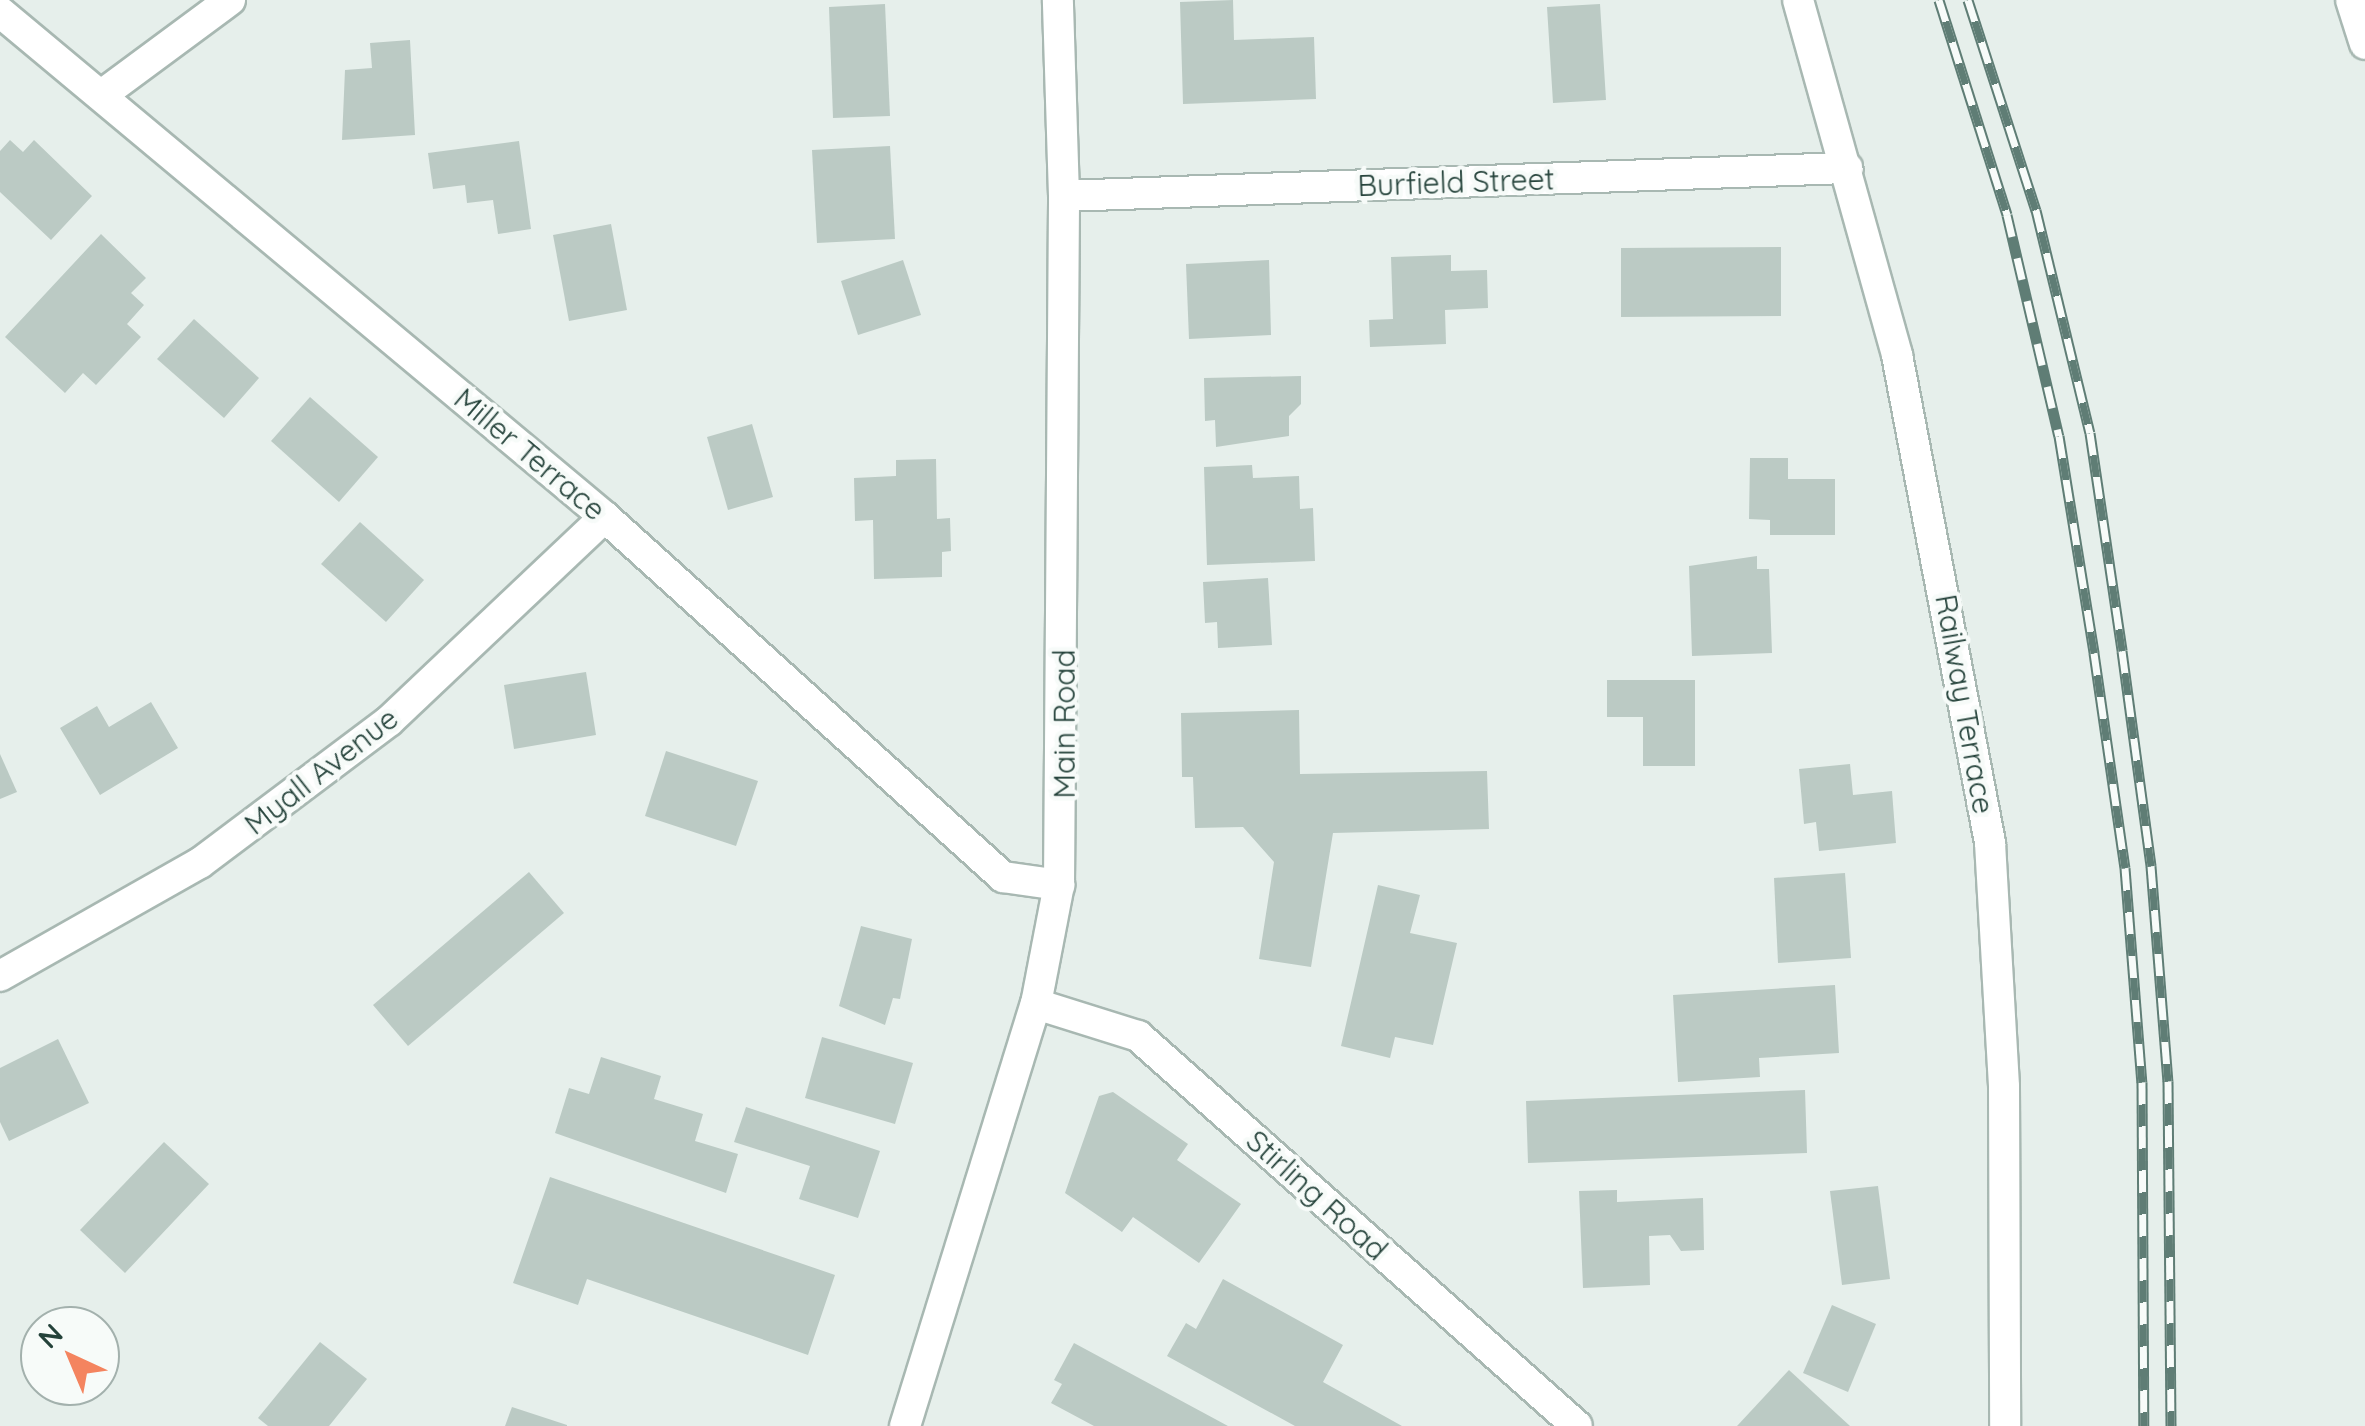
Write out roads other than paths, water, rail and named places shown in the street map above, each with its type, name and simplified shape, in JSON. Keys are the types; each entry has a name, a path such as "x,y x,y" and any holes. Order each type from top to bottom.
{"street":[{"path":"103,94 230,0"},
{"name":"Main Road","path":"905,1426 973,1224 1036,1004 1059,885 1064,196 1058,0"},
{"name":"Railway Terrace","path":"1798,0 1848,168 1905,392 1990,843 2004,1087 2005,1426"},
{"path":"2352,0 2365,44"},
{"name":"Miller Terrace","path":"0,12 605,516 1003,877 1059,885"},
{"name":"Burfield Street","path":"1064,196 1848,168"},
{"name":"Myall Avenue","path":"0,976 200,863 389,721 605,516"},
{"name":"Stirling Road","path":"1036,1004 1138,1036 1576,1426"}],"railway":[{"path":"1939,0 2007,215 2059,436 2125,868 2142,1082 2144,1426"},
{"path":"1968,0 2036,210 2090,433 2122,651 2151,866 2168,1081 2171,1426"}]}
